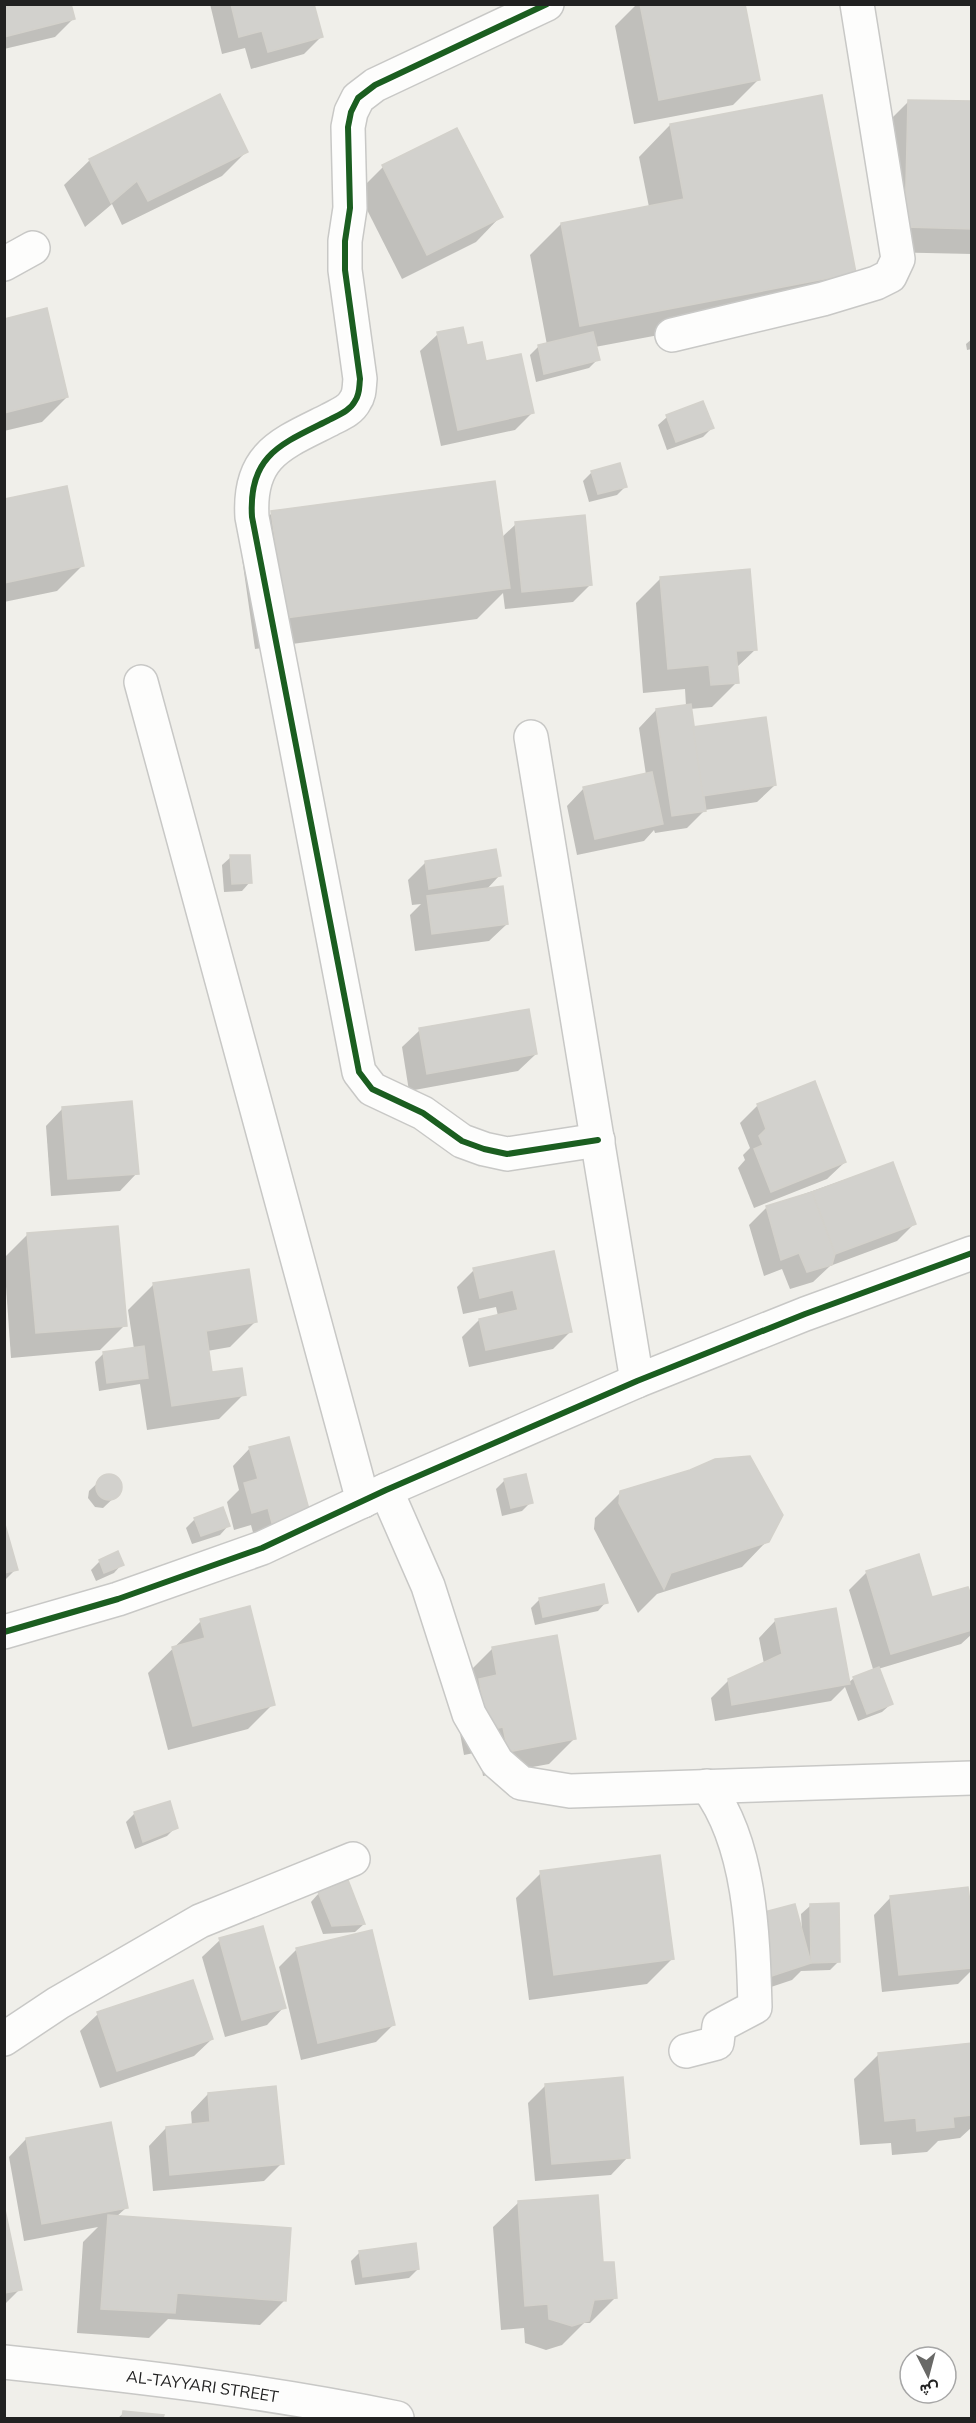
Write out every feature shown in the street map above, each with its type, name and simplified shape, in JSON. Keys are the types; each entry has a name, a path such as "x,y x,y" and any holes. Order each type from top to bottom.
{"street":[{"path":"547,4 375,85 358,98 351,112 348,127 350,208 345,241 345,260 360,379 359,393 355,403 345,412 276,448 262,463 254,480 251,498 254,528 359,1072 372,1089 423,1113 462,1141 484,1149 507,1154 598,1140"},
{"path":"672,335 823,299 876,283 890,276 895,269 898,260 857,4"},
{"path":"4,264 33,248"},
{"path":"141,681 375,1496 428,1586 469,1714 497,1762 520,1783 570,1791 972,1778"},
{"path":"531,737 637,1381"},
{"path":"4,1632 118,1599 262,1548 637,1381 805,1314 972,1253"},
{"path":"686,2051 717,2043 719,2026 755,2007 753,1954 742,1868 720,1803 707,1786"},
{"path":"4,2039 58,2002 200,1922 353,1859"},
{"name":"AL-TAYYARI STREET","path":"4,2362 163,2379 325,2403 397,2418"}],"building":[{"path":"4,4 71,4 75,19 4,37"},
{"path":"231,4 314,4 323,37 268,52 262,31 239,37"},
{"path":"640,4 745,4 760,80 659,100"},
{"path":"220,94 248,152 148,201 137,181 111,203 89,159"},
{"path":"822,95 856,273 580,326 561,223 684,199 670,124"},
{"path":"908,100 972,101 972,229 905,227"},
{"path":"457,128 503,217 427,255 382,165"},
{"path":"47,308 68,397 4,413 4,319"},
{"path":"463,327 467,345 482,342 486,361 521,354 534,413 458,430 437,332"},
{"path":"593,332 600,360 544,374 538,345"},
{"path":"703,401 714,428 676,442 666,415"},
{"path":"620,463 627,487 598,494 591,471"},
{"path":"495,481 510,588 286,618 271,511"},
{"path":"67,486 84,566 4,583 4,499"},
{"path":"585,515 592,585 522,592 515,522"},
{"path":"750,569 757,650 736,651 739,683 711,685 709,665 668,669 660,577"},
{"path":"691,704 706,811 672,816 656,709"},
{"path":"766,717 776,785 703,796 693,727"},
{"path":"652,772 663,824 595,839 583,787"},
{"path":"496,849 501,876 429,889 425,861"},
{"path":"230,855 250,855 252,883 232,884"},
{"path":"503,886 508,924 432,934 427,896"},
{"path":"529,1009 537,1054 427,1074 419,1028"},
{"path":"815,1081 846,1162 771,1192 754,1149 763,1145 759,1136 766,1129 757,1104"},
{"path":"132,1101 139,1174 68,1179 62,1107"},
{"path":"893,1162 916,1224 835,1254 812,1192"},
{"path":"812,1192 835,1254 832,1265 807,1272 799,1253 781,1260 766,1206"},
{"path":"118,1226 127,1326 36,1333 27,1233"},
{"path":"554,1251 572,1332 486,1350 479,1319 518,1310 513,1290 480,1298 473,1268"},
{"path":"249,1269 257,1322 206,1331 212,1372 242,1368 246,1395 172,1406 153,1283"},
{"path":"144,1346 148,1378 107,1383 103,1352"},
{"path":"289,1437 310,1513 272,1523 268,1508 252,1513 244,1483 258,1479 249,1447"},
{"path":"750,1456 783,1515 769,1542 671,1573 664,1589 619,1503 620,1491 690,1470 715,1459"},
{"path":"109,1474 118,1478 122,1487 118,1496 109,1500 100,1496 96,1487 100,1478"},
{"path":"526,1474 533,1503 511,1508 504,1479"},
{"path":"223,1507 230,1526 201,1536 194,1518"},
{"path":"4,1521 18,1570 4,1573"},
{"path":"118,1551 124,1565 104,1573 99,1560"},
{"path":"919,1554 932,1597 968,1587 972,1598 972,1630 891,1654 866,1571"},
{"path":"604,1584 608,1603 543,1617 539,1598"},
{"path":"250,1606 275,1705 193,1726 172,1647 205,1638 200,1619"},
{"path":"836,1608 850,1684 732,1705 728,1679 782,1654 775,1619"},
{"path":"557,1635 576,1739 508,1752 503,1727 488,1730 479,1679 497,1675 492,1647"},
{"path":"879,1667 893,1704 867,1714 853,1677"},
{"path":"170,1801 178,1828 143,1842 134,1812"},
{"path":"660,1855 674,1959 554,1975 540,1871"},
{"path":"348,1880 365,1924 332,1926 318,1892"},
{"path":"968,1887 972,1917 972,1968 899,1975 890,1896"},
{"path":"839,1903 840,1962 811,1963 810,1904"},
{"path":"795,1904 811,1963 760,1980 764,1912"},
{"path":"263,1926 286,2008 242,2020 219,1938"},
{"path":"372,1930 395,2025 318,2043 296,1948"},
{"path":"193,1980 213,2039 117,2071 97,2012"},
{"path":"972,2043 972,2115 953,2117 954,2127 917,2131 916,2118 885,2121 878,2053"},
{"path":"623,2077 630,2158 552,2164 545,2084"},
{"path":"276,2086 284,2164 170,2175 166,2127 210,2122 208,2093"},
{"path":"111,2122 128,2208 42,2224 26,2138"},
{"path":"598,2195 603,2262 614,2262 617,2298 594,2300 589,2321 572,2326 549,2319 548,2304 525,2306 518,2201"},
{"path":"4,2205 22,2290 4,2293"},
{"path":"108,2215 291,2228 286,2301 177,2293 175,2313 101,2309"},
{"path":"416,2243 419,2269 363,2277 359,2251"},
{"path":"123,2411 164,2415 163,2418 122,2418"}],"cycle path":[{"path":"547,4 375,85 358,98 351,112 348,127 350,208 345,241 345,270 360,379 359,393 347,410 282,445 271,454 262,465 256,479 252,496 252,517 359,1072 372,1089 423,1113 462,1141 484,1149 507,1154 598,1140"},
{"path":"4,1632 118,1599 262,1548 386,1490 637,1381 805,1314 972,1253"}]}
